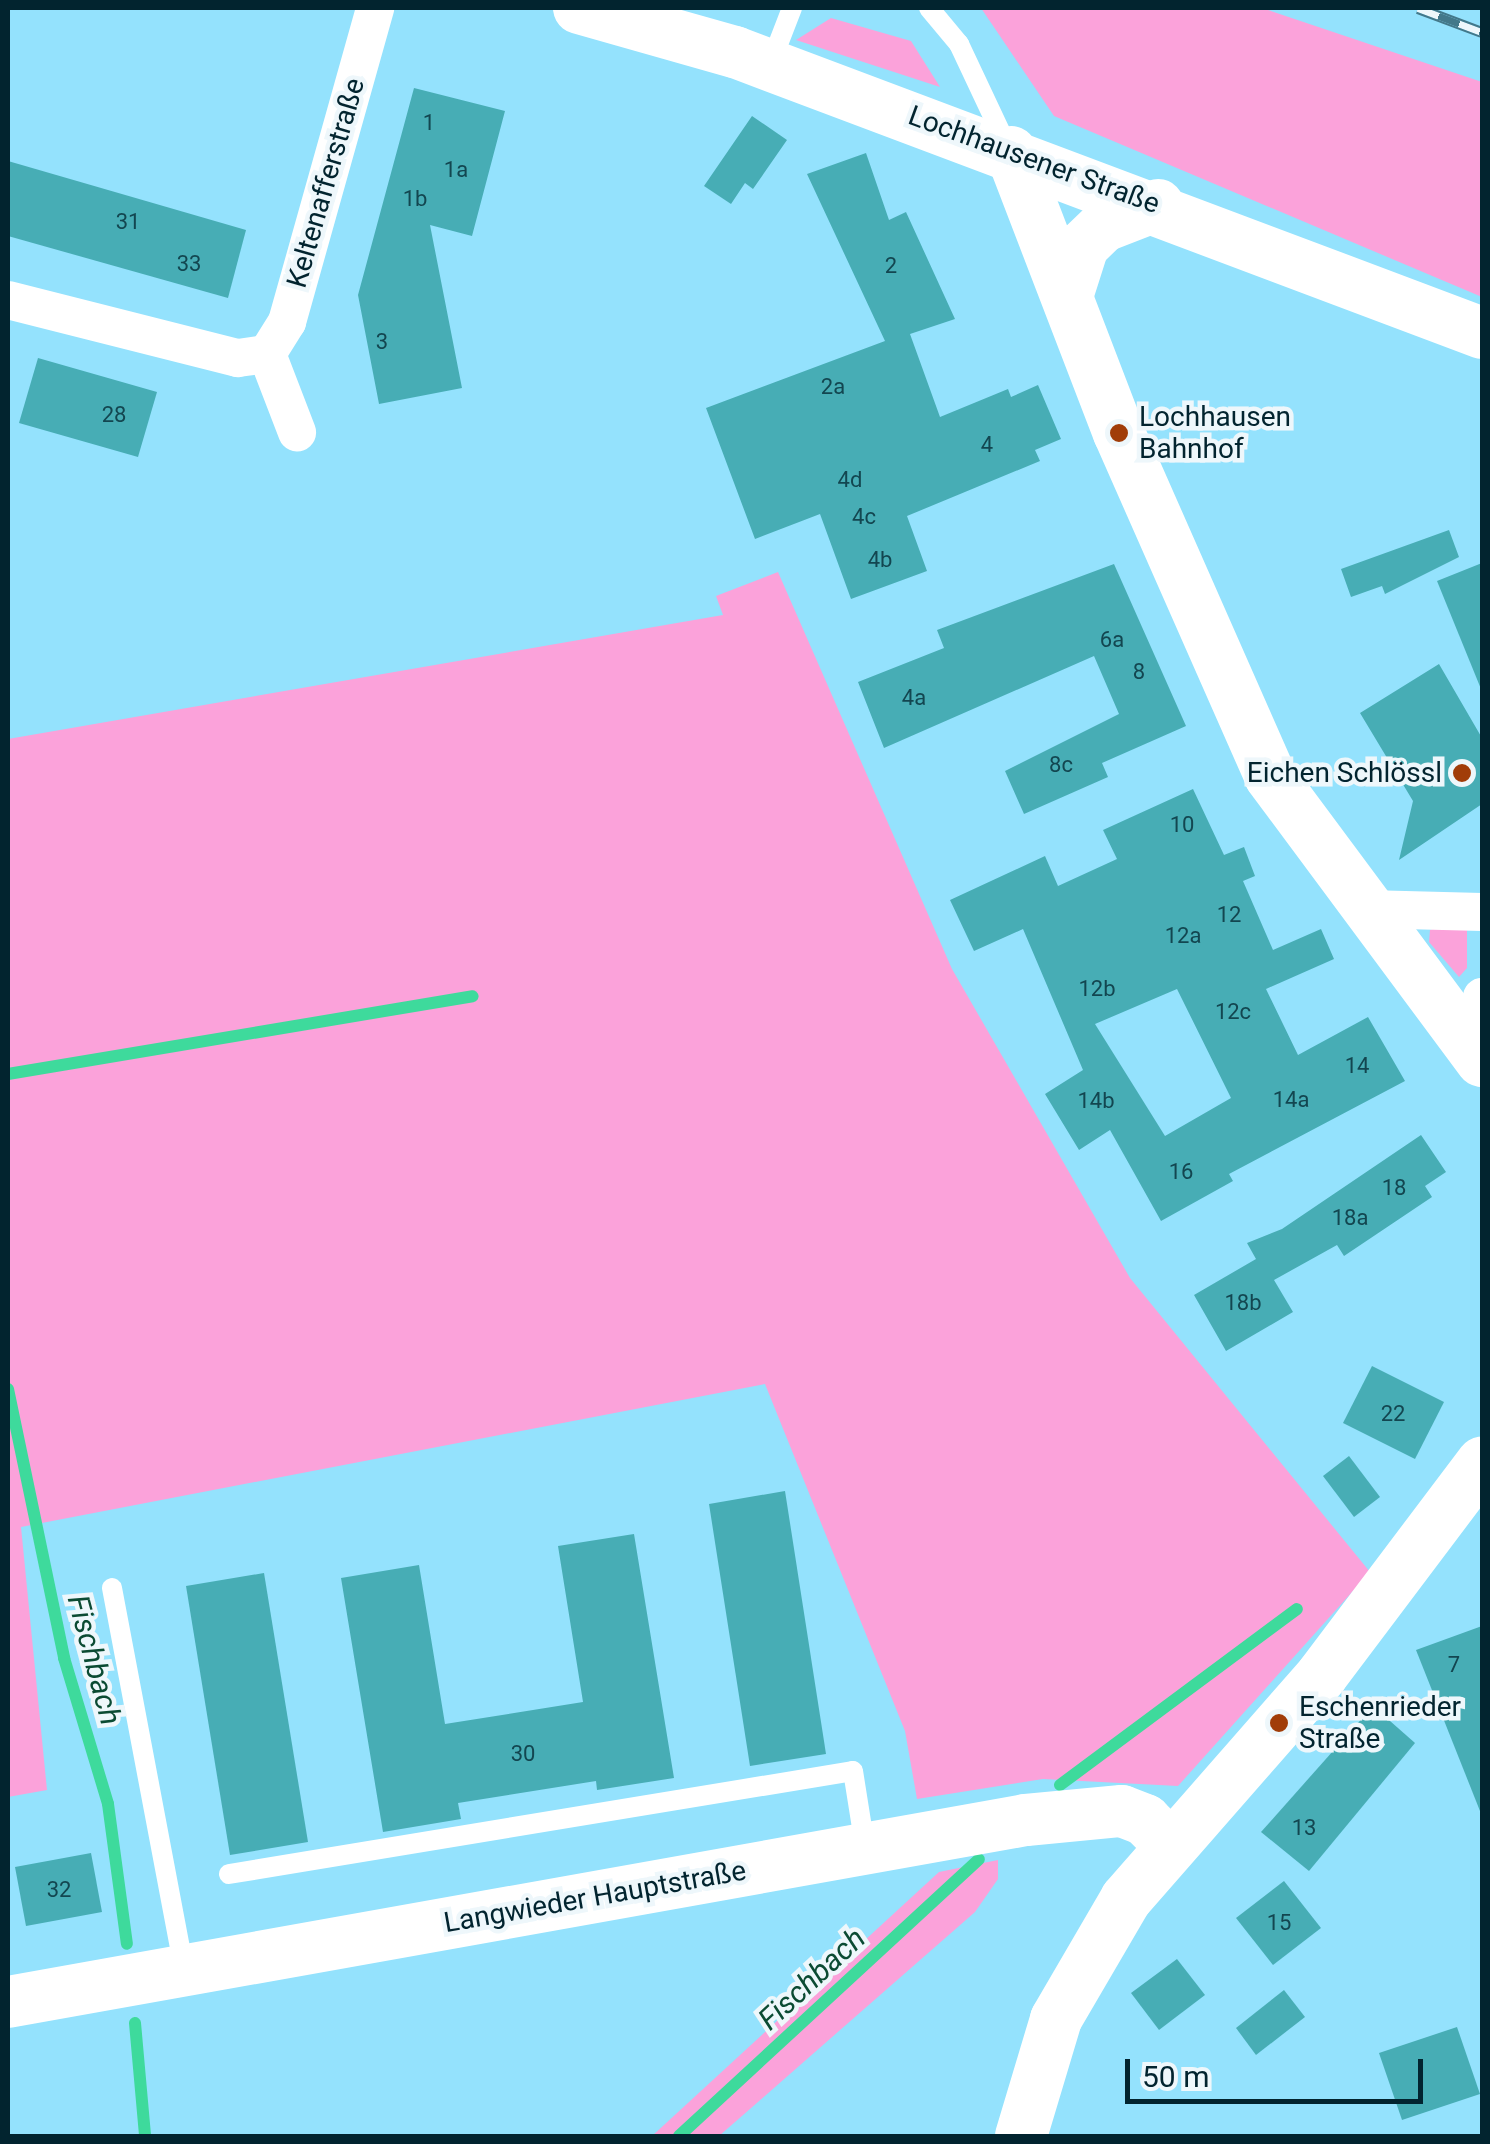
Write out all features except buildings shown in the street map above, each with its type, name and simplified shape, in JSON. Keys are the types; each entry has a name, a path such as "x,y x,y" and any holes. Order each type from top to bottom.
{"street":[{"name":"Keltenafferstraße","path":"267,354 287,322 375,8"},
{"name":"Lochhausener Straße","path":"578,8 770,65 1158,204 1482,332"},
{"path":"1010,152 1069,290 1130,459 1270,776 1366,909 1479,1034"},
{"path":"1069,290 1091,238 1158,204"},
{"path":"8,300 190,359 267,354 296,432"},
{"path":"1366,909 1482,912"},
{"path":"1021,2136 1056,2019 1126,1899 1405,1572 1481,1470"},
{"name":"Langwieder Hauptstraße","path":"8,2002 865,1849 1122,1811 1145,1820 1171,1846"}],"lane":[{"path":"770,65 792,8"},
{"path":"929,8 959,44 1010,152"},
{"path":"112,1588 184,1971"},
{"path":"229,1874 854,1770 865,1849"}],"shaded area":[{"path":"981,8 1262,8 1482,82 1482,297 1054,116"},
{"path":"831,18 911,41 940,87 796,40"},
{"path":"778,572 952,969 1130,1278 1370,1572 1178,1786 1043,1779 917,1799 905,1731 765,1384 21,1527 47,1790 8,1797 8,739 723,615 716,596"},
{"path":"1455,921 1467,926 1467,968 1459,977 1429,942 1430,930"},
{"path":"998,1860 998,1879 975,1912 719,2136 652,2136 939,1872"}],"waterway":[{"name":"Fischbach","path":"8,1074 472,996"},
{"name":"Fischbach","path":"8,1389 64,1658 108,1804 127,1944"},
{"name":"Fischbach","path":"1060,1785 1297,1609"},
{"name":"Fischbach","path":"679,2136 979,1859"},
{"path":"135,2023 145,2136"}],"railway":[{"path":"1418,8 1482,32"}],"place":[{"name":"Lochhausen Bahnhof","path":"1119,433"},
{"name":"Eichen Schlössl","path":"1462,773"},
{"name":"Eschenrieder Straße","path":"1279,1723"}]}
